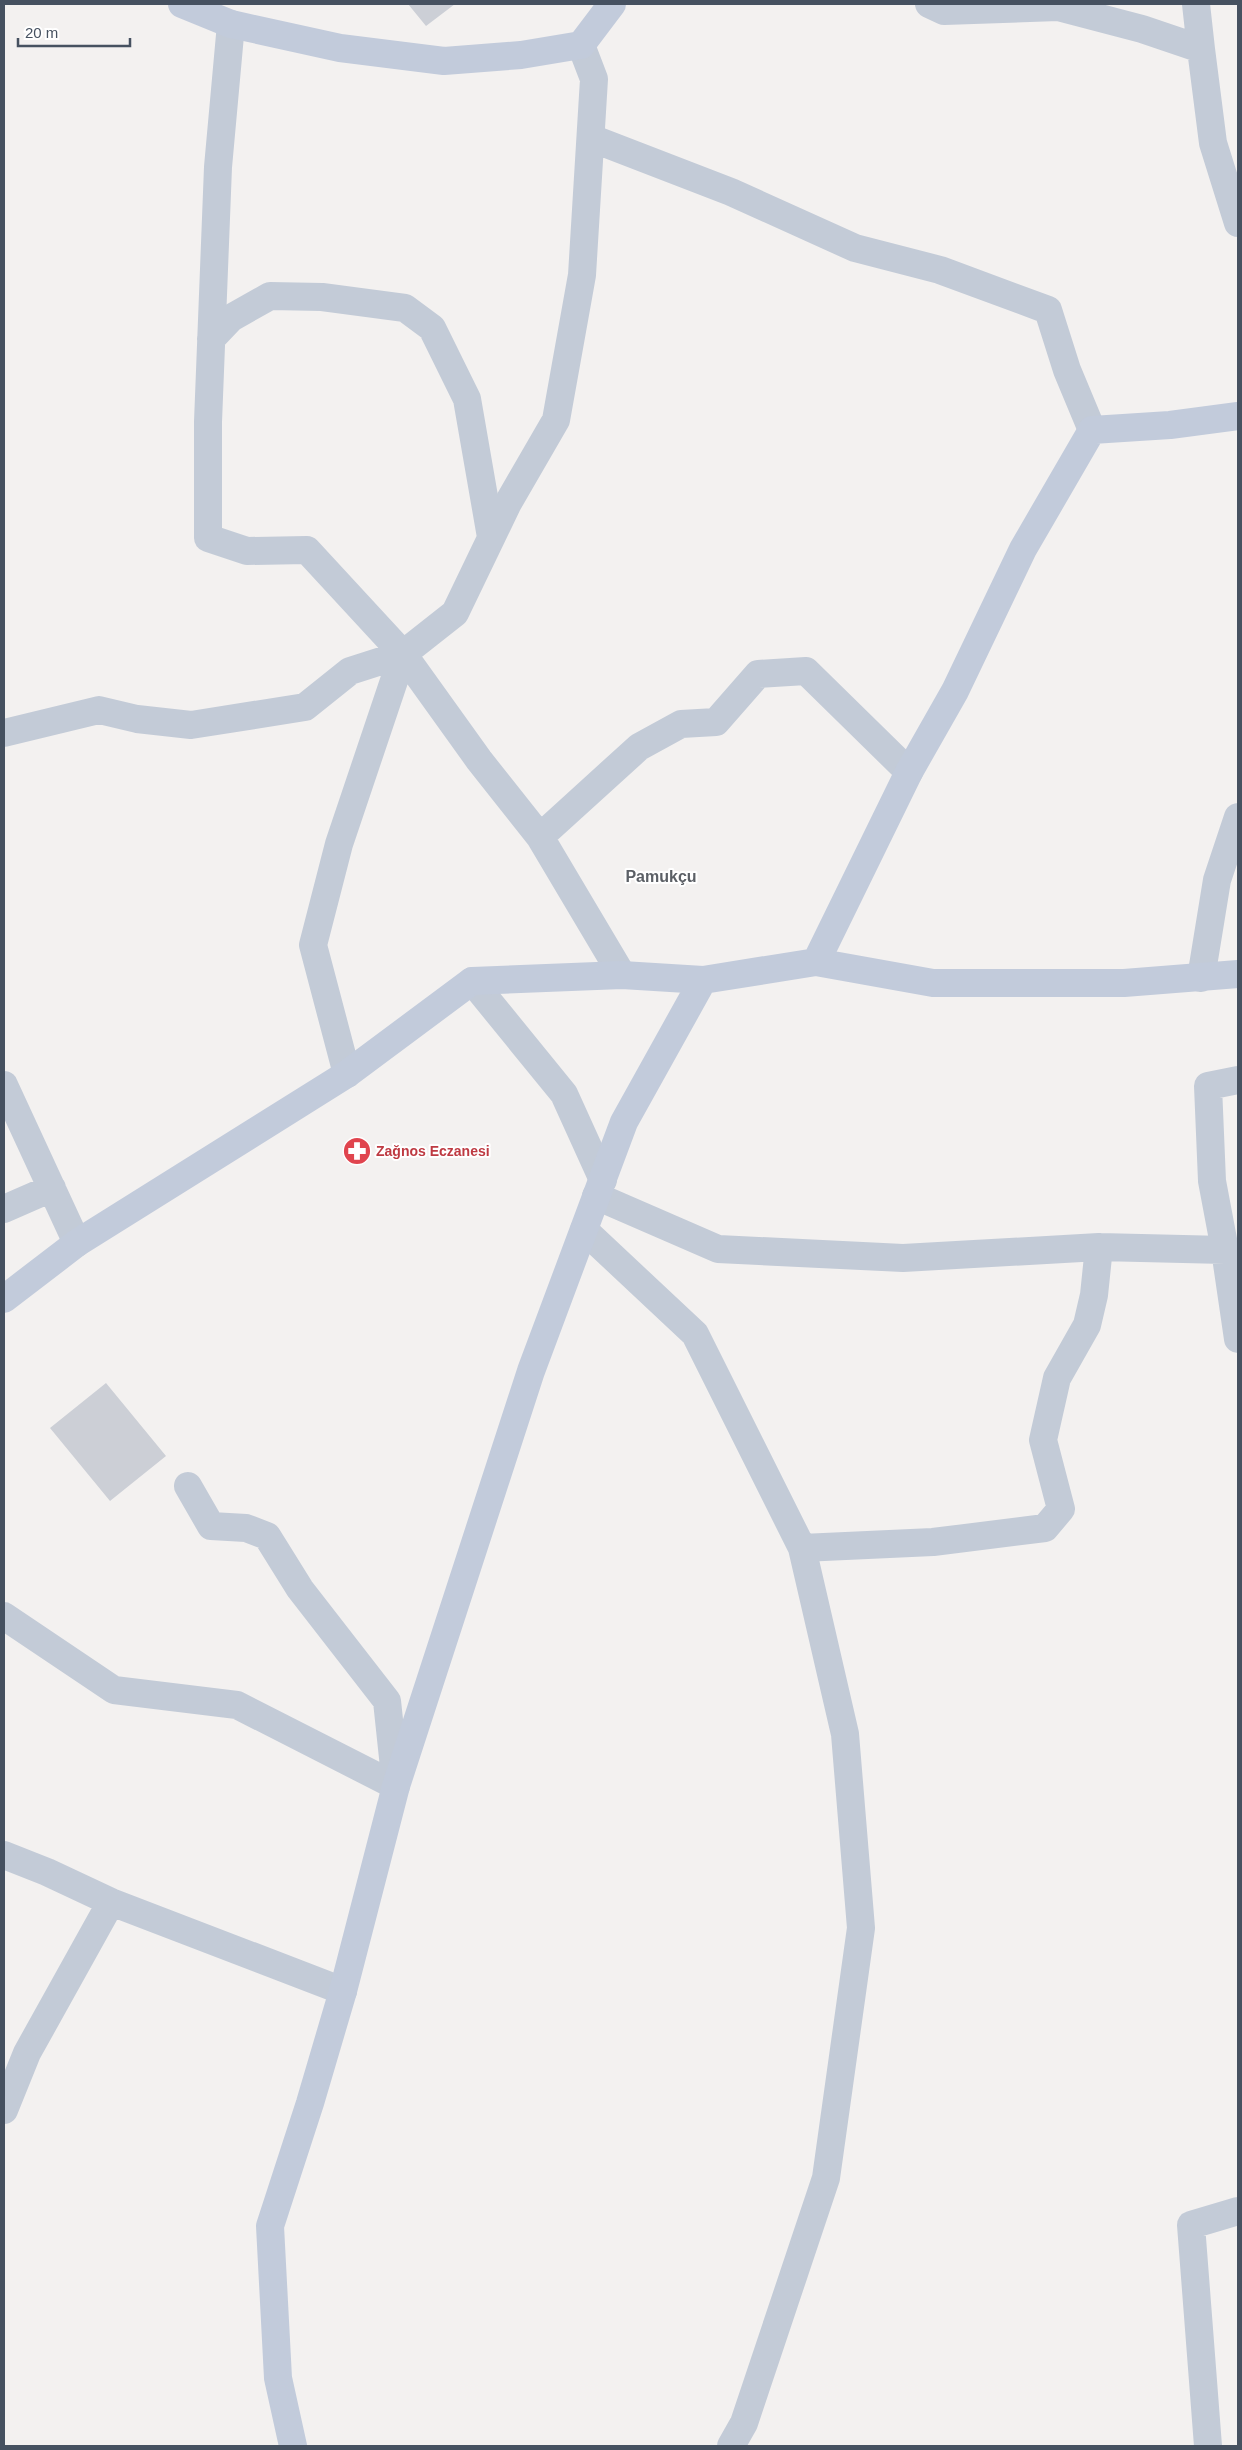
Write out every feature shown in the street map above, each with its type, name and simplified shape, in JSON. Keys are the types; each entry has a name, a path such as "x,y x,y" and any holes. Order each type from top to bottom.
{"street":[{"path":"182,4 231,24 340,48 444,61 521,55 581,45 612,4"},
{"path":"929,4 944,11 1058,7 1142,29 1201,49"},
{"path":"1196,4 1213,143 1238,223"},
{"path":"231,24 218,167 208,422 208,538 247,551 307,550 402,654 479,760 540,837 622,975"},
{"path":"4,733 99,710 137,719 191,725 305,707 350,671 402,654 455,613 508,503 556,420 582,275 594,80 581,45"},
{"path":"591,138 731,192 855,248 940,270 1048,310 1068,370 1092,430"},
{"path":"211,339 231,318 270,296 322,297 405,308 432,328 467,399 491,537"},
{"path":"1092,430 1170,425 1238,416"},
{"path":"816,962 910,772 955,691 1023,549 1092,430"},
{"path":"347,1074 313,946 339,844 402,654"},
{"path":"540,837 639,747 681,724 716,722 758,674 806,671 910,772"},
{"path":"1201,978 1217,880 1238,817"},
{"path":"4,1298 77,1243 347,1074 472,981 622,975 703,980 816,962 933,984 1124,983 1238,974"},
{"path":"293,2446 278,2378 270,2226 310,2103 343,1991 396,1786 531,1372 624,1122 703,980"},
{"path":"472,981 564,1094 600,1188 718,1249 903,1258 1099,1247 1225,1250"},
{"path":"1238,1080 1208,1086 1212,1181 1225,1250 1238,1339"},
{"path":"4,1086 77,1243"},
{"path":"4,1209 52,1188"},
{"path":"584,1230 695,1334 802,1548 844,1734 860,1928 826,2178 744,2423 731,2446"},
{"path":"802,1548 933,1542 1045,1528 1061,1509 1043,1440 1057,1378 1087,1325 1094,1295 1099,1247"},
{"path":"188,1486 212,1526 246,1528 267,1536 300,1589 387,1701 396,1786"},
{"path":"4,1616 114,1690 237,1705 396,1786"},
{"path":"4,1855 47,1872 111,1902 343,1991"},
{"path":"4,2110 27,2053 111,1902"},
{"path":"1208,2446 1191,2225 1238,2211"}],"building":[{"path":"408,4 455,4 426,26"},
{"path":"106,1383 166,1456 110,1501 50,1428"}],"place":[{"name":"Zağnos Eczanesi","path":"357,1151"}],"district":[{"name":"Pamukçu","path":"661,876"}]}
